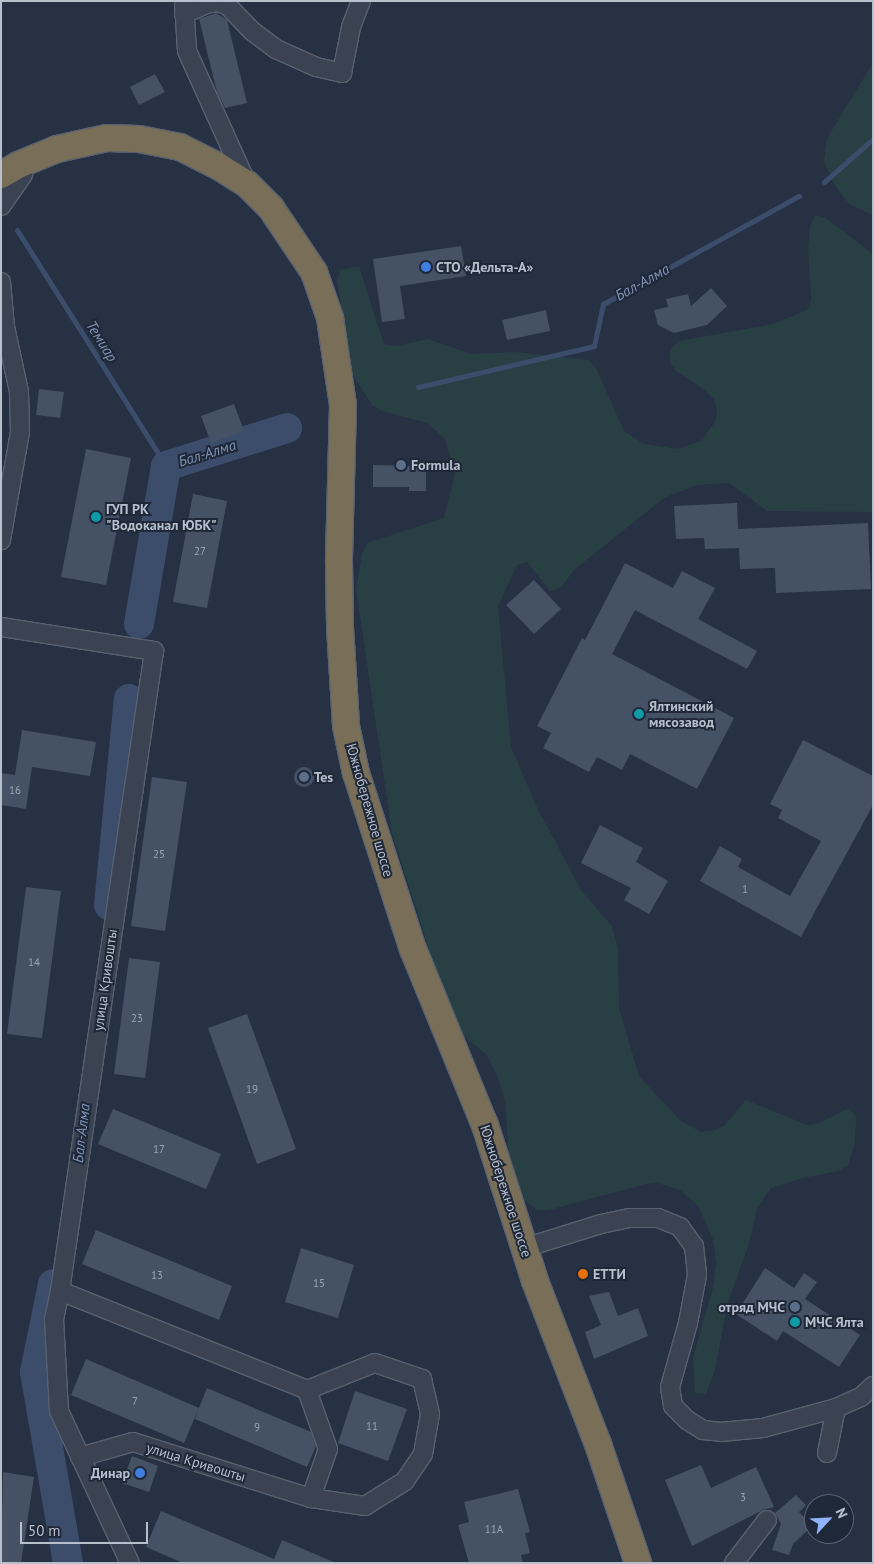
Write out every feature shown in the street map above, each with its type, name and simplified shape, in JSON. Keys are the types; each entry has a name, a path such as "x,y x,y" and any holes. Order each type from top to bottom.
{"highway":[{"name":"Южнобережное шоссе","path":"11,177 57,149 107,138 139,139 180,147 218,166 247,184 271,208 314,272 330,318 343,405 339,595 346,726 368,813 413,949 485,1125 501,1184 537,1299 624,1563"},
{"name":"Южнобережное шоссе","path":"11,177 71,154 109,146 147,147 163,150 216,171 247,189 263,204 310,274 327,319 340,408 336,575 339,670 344,733 365,816 411,955 484,1134 524,1248 531,1279 594,1436 638,1563"}],"street":[{"path":"247,184 186,51 184,8 217,2 227,5 252,32 276,49 316,67 342,74 351,27 361,1"},
{"path":"1,206 11,177"},
{"path":"1,282 5,326 19,392 20,432 1,540"},
{"name":"улица Кривошты","path":"1,627 154,651 60,1291 54,1319 59,1411 130,1563"},
{"path":"524,1248 600,1224 629,1218 658,1218 680,1227 694,1246 697,1275 688,1323 670,1386 673,1406 687,1420 703,1430 721,1432 763,1428 836,1408 861,1397 873,1386"},
{"path":"60,1291 307,1390 328,1449 311,1498"},
{"name":"улица Кривошты","path":"80,1457 133,1442 311,1498 365,1506 405,1481 423,1454 430,1414 422,1379 375,1363 307,1390"},
{"path":"827,1452 836,1408"},
{"path":"734,1563 767,1520"}],"green space":[{"path":"873,63 873,215 849,204 834,184 824,161 827,138"},
{"path":"815,215 827,219 873,254 873,512 767,511 729,483 696,485 664,498 574,570 561,588 550,591 527,562 517,565 498,606 511,747 537,807 581,890 612,926 618,949 619,1008 639,1076 680,1120 701,1132 713,1131 724,1126 746,1100 807,1125 819,1123 849,1108 856,1117 855,1143 848,1165 838,1171 803,1178 771,1188 757,1208 750,1241 728,1302 715,1370 706,1394 695,1393 693,1357 713,1288 716,1263 713,1239 698,1206 680,1190 657,1183 646,1184 549,1210 537,1210 516,1194 511,1183 505,1101 498,1077 487,1055 460,1033 449,1012 392,833 356,589 362,553 367,543 444,518 455,473 445,439 427,423 382,411 372,405 353,375 337,281 340,270 359,266 384,344 395,346 428,339 471,354 516,352 588,360 596,368 624,431 644,444 678,449 701,441 715,422 717,411 714,399 705,390 676,371 670,362 670,350 679,341 773,324 807,310 811,300 808,249 810,226"}],"building":[{"path":"216,13 227,20 247,103 225,108 217,92 199,19"},
{"path":"155,74 165,92 139,105 130,87"},
{"path":"461,246 466,276 400,286 405,319 382,322 373,259"},
{"path":"711,288 727,306 707,325 674,333 658,325 654,310 668,307 666,299 688,294 691,306"},
{"path":"546,310 550,331 507,340 502,320"},
{"path":"39,389 64,392 60,418 36,415"},
{"path":"234,404 244,431 211,443 201,416"},
{"name":"ГУП РК \"Водоканал ЮБК\"","path":"86,449 131,458 106,585 61,577"},
{"path":"410,461 426,461 426,491 409,491 409,487 373,487 373,465 410,466"},
{"name":"ГУП РК \"Водоканал ЮБК\"","path":"193,494 227,501 207,608 173,602"},
{"path":"737,503 738,529 868,523 871,589 776,593 775,568 740,569 739,548 705,549 704,538 676,539 674,506"},
{"path":"625,563 673,588 682,571 715,588 698,619 757,651 747,669 635,610 612,654 734,718 697,789 630,754 622,770 597,757 589,772 543,748 551,733 537,726 582,638 585,640"},
{"path":"534,580 561,609 534,634 506,605"},
{"path":"22,730 96,742 90,776 32,767 26,809 1,805 1,773 15,775"},
{"path":"803,740 873,776 873,805 801,937 700,881 720,846 742,859 738,867 790,896 821,841 778,818 782,810 770,804"},
{"name":"Tes","path":"304,767 311,770 314,777 311,784 304,787 297,784 294,777 297,770"},
{"path":"152,777 187,782 165,931 131,926"},
{"path":"600,825 643,848 636,862 668,881 649,914 624,900 631,888 581,863"},
{"path":"26,887 61,891 42,1038 7,1034"},
{"path":"129,958 160,962 145,1078 114,1074"},
{"path":"247,1014 296,1149 257,1164 208,1028"},
{"path":"113,1109 221,1154 206,1189 98,1144"},
{"path":"96,1230 232,1286 219,1320 82,1264"},
{"path":"301,1248 354,1265 338,1318 285,1302"},
{"name":"МЧС Ялта","path":"765,1268 794,1288 804,1273 817,1282 805,1299 860,1335 839,1367 783,1331 777,1341 736,1314"},
{"path":"609,1292 618,1316 638,1308 648,1336 594,1359 585,1332 601,1325 589,1296"},
{"path":"86,1359 199,1408 207,1388 311,1432 316,1446 307,1467 195,1419 198,1410 184,1443 71,1395"},
{"path":"355,1391 407,1409 388,1461 338,1443"},
{"path":"132,1456 158,1466 149,1492 122,1483"},
{"path":"701,1465 711,1488 756,1467 774,1507 763,1510 692,1546 665,1480"},
{"path":"3,1472 34,1477 21,1563 1,1563"},
{"path":"518,1489 530,1532 525,1533 530,1553 521,1555 523,1563 469,1563 458,1525 469,1522 464,1502"},
{"path":"796,1495 804,1503 804,1507 799,1512 804,1517 804,1534 793,1544 789,1555 772,1550 781,1524 775,1513"},
{"path":"161,1511 274,1559 282,1540 336,1563 183,1563 146,1547"}],"waterway":[{"name":"Бал-Алма","path":"824,182 873,139"},
{"name":"Бал-Алма","path":"418,387 594,346 603,304 799,196"},
{"name":"Темиар","path":"17,230 166,466"},
{"name":"Бал-Алма","path":"139,624 166,466 287,428"},
{"name":"Бал-Алма","path":"109,905 129,699"},
{"name":"Бал-Алма","path":"53,1284 35,1372 68,1563"}],"place":[{"name":"СТО «Дельта-А»","path":"426,267"},
{"name":"Formula","path":"401,465"},
{"name":"ГУП РК \"Водоканал ЮБК\"","path":"96,517"},
{"name":"Ялтинский мясозавод","path":"639,714"},
{"name":"Tes","path":"304,777"},
{"name":"ЕТТИ","path":"583,1274"},
{"name":"отряд МЧС","path":"795,1307"},
{"name":"МЧС Ялта","path":"795,1322"},
{"name":"Динар","path":"140,1473"}]}
